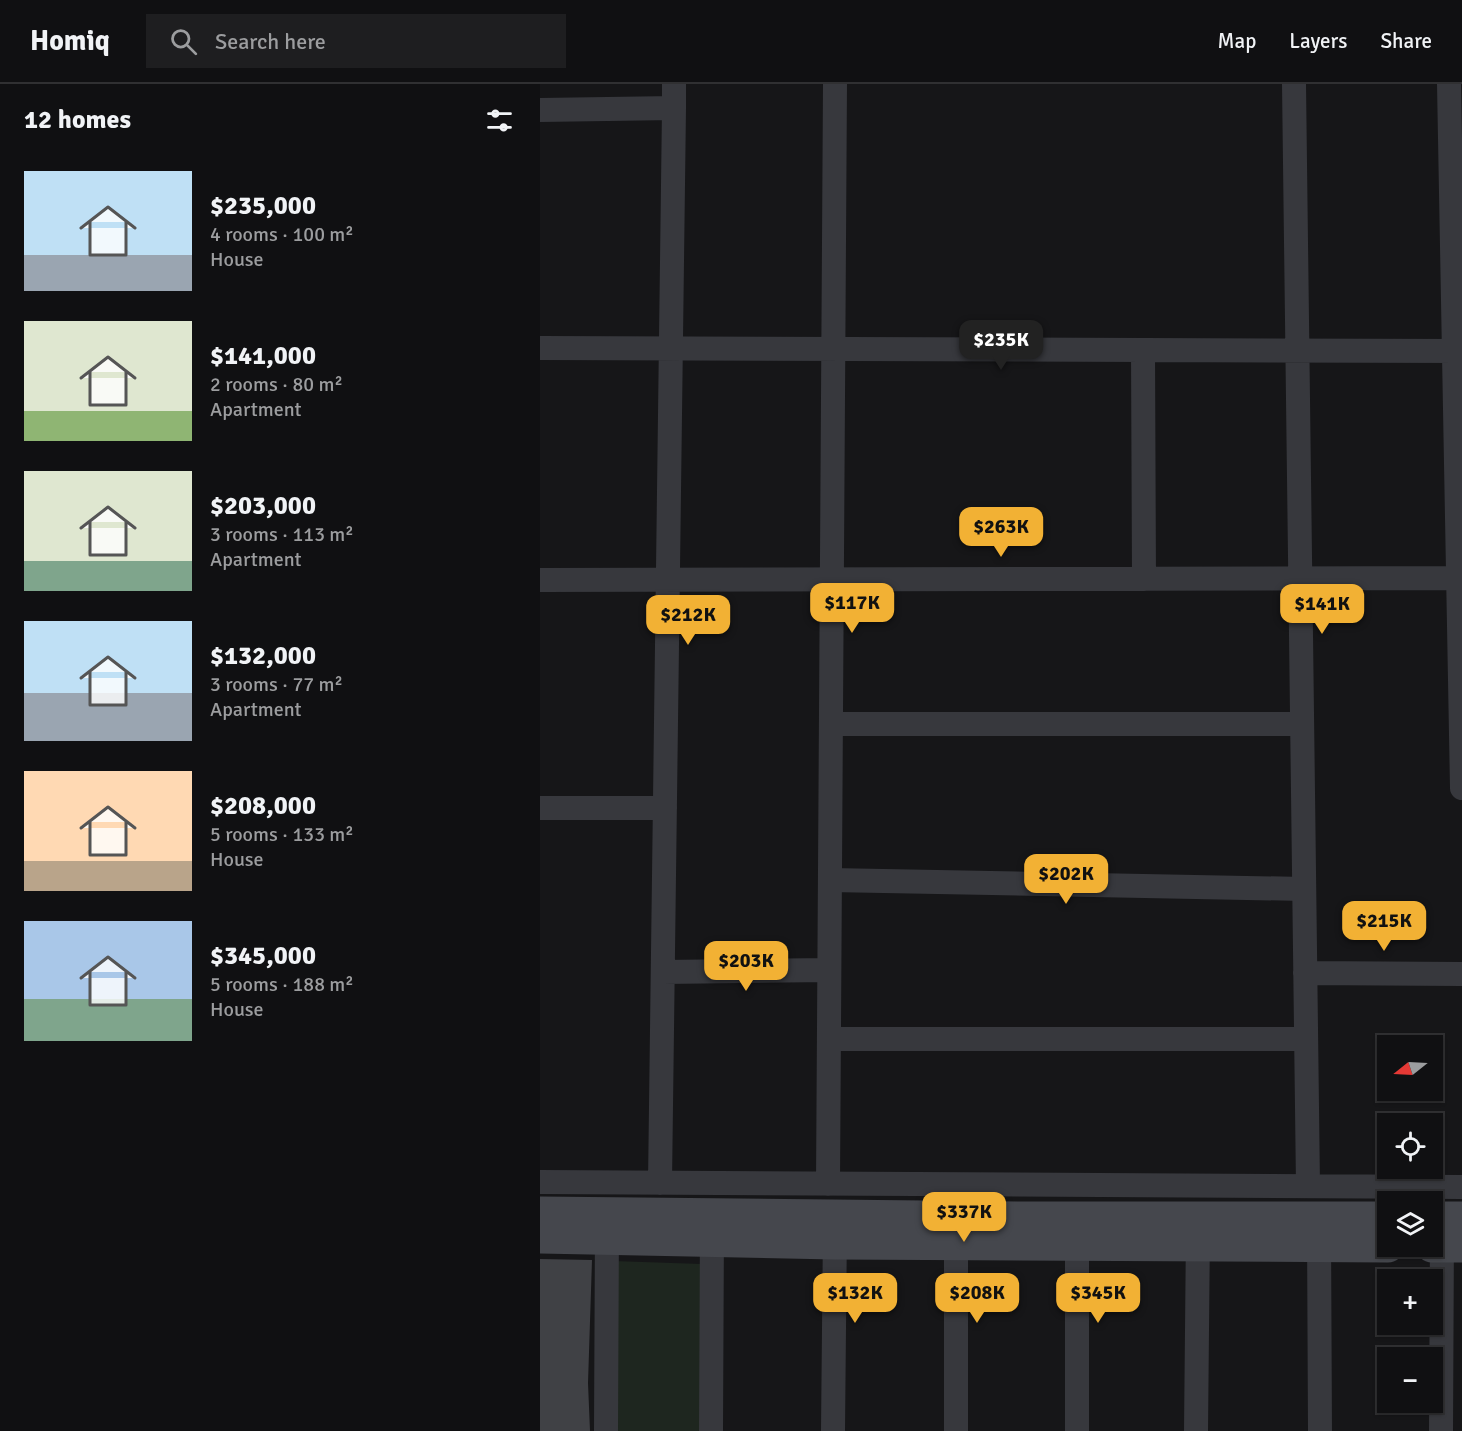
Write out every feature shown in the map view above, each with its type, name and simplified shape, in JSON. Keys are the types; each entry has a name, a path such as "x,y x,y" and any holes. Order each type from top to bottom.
{"street":[{"path":"660,1183 674,84"},
{"path":"828,1184 835,84"},
{"path":"1294,84 1308,1186"},
{"path":"1449,84 1458,351 1462,788"},
{"path":"540,110 674,108"},
{"path":"540,348 1458,351"},
{"path":"1143,351 1144,579"},
{"path":"540,580 1460,578"},
{"path":"831,724 1302,724"},
{"path":"540,808 665,808"},
{"path":"830,880 1304,889"},
{"path":"663,972 829,970"},
{"path":"1305,973 1462,974"},
{"path":"829,1039 1306,1039"},
{"path":"540,1182 1462,1187"},
{"path":"540,1213 607,1226 1319,1232 1377,1244"},
{"path":"1319,1232 1377,1220"},
{"path":"540,1237 607,1226"},
{"path":"606,1431 607,1226"},
{"path":"711,1431 712,1228"},
{"path":"833,1431 835,1229"},
{"path":"956,1230 956,1431"},
{"path":"1077,1231 1077,1431"},
{"path":"1196,1431 1198,1231"},
{"path":"1319,1232 1320,1431"},
{"path":"1441,1431 1446,1232"}],"shaded area":[{"path":"613,1261 702,1264 702,1431 615,1431"}],"building":[{"path":"540,1259 592,1260 588,1383 590,1431 540,1431"}]}
